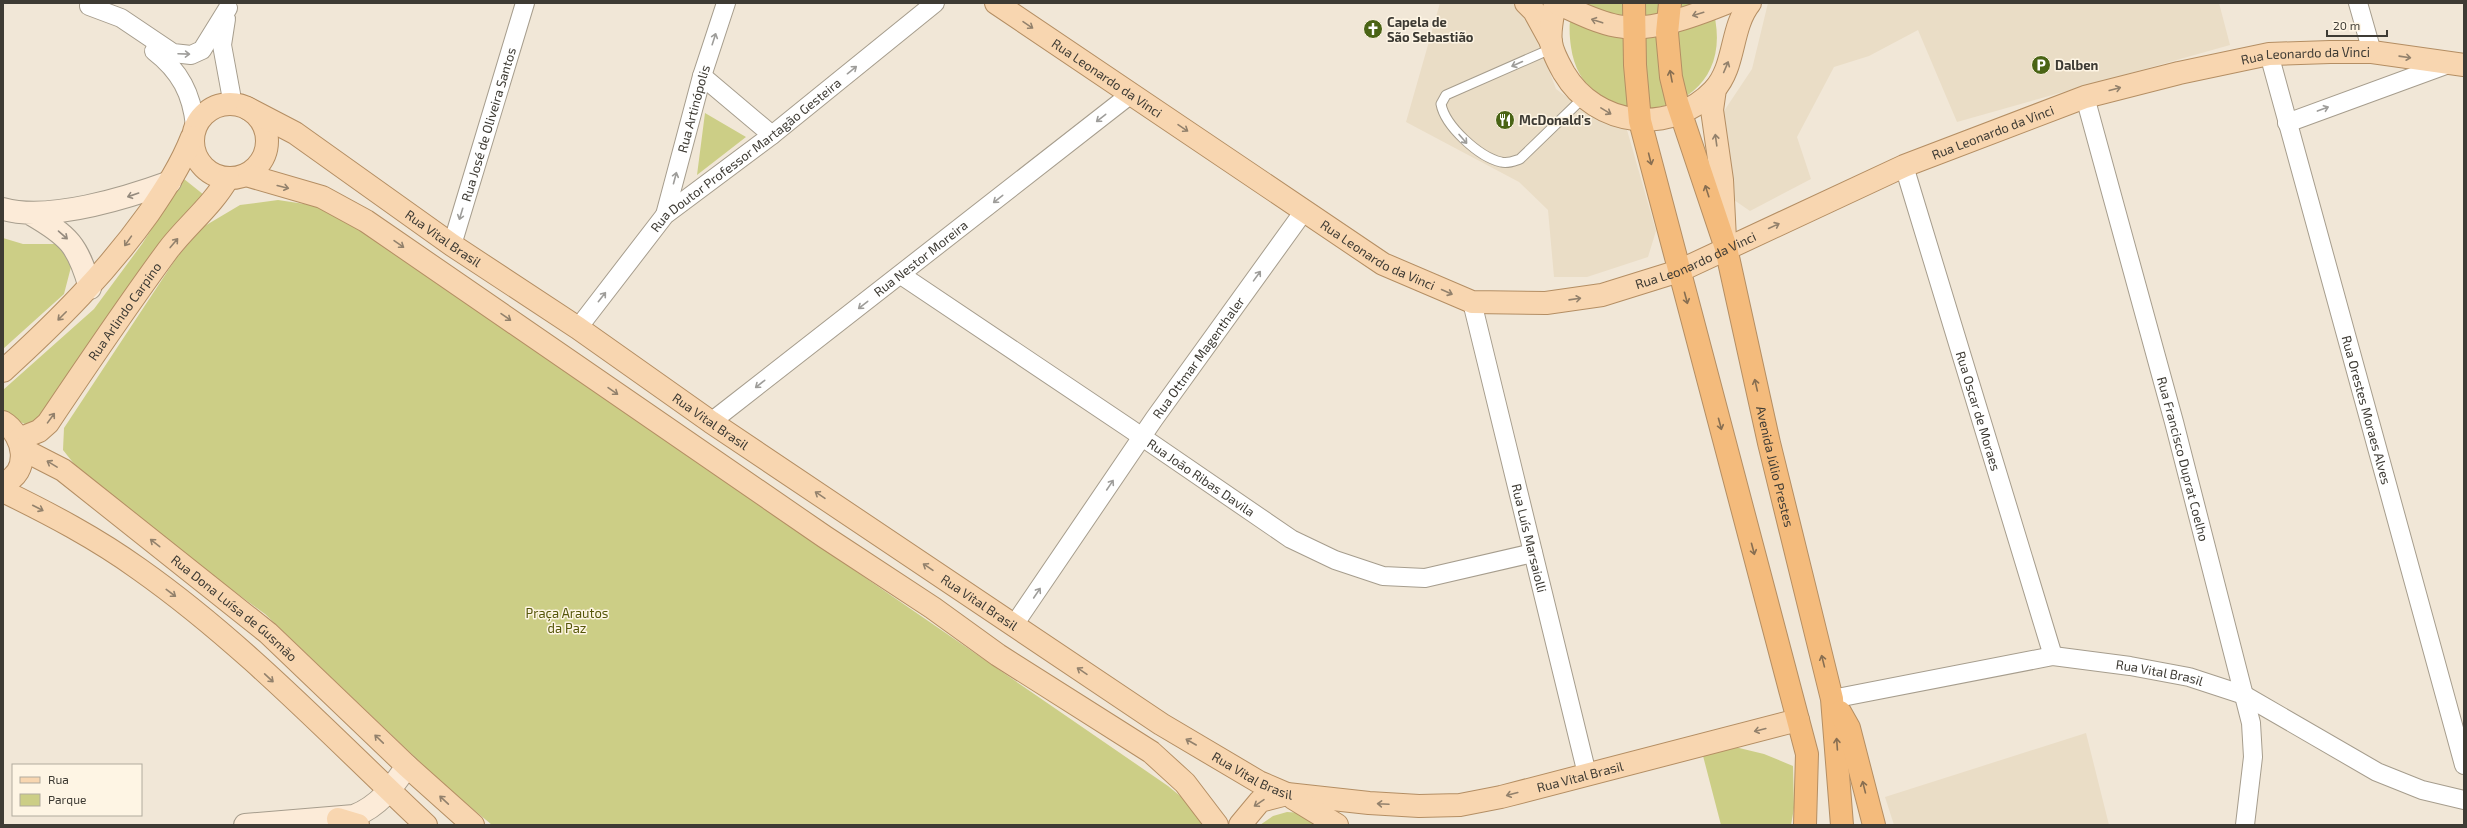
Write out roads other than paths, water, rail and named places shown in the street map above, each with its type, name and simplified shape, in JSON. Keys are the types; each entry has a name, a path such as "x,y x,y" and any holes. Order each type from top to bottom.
{"highway":[{"path":"1634,3 1635,65 1640,121 1807,754 1805,825"},
{"name":"Avenida Júlio Prestes","path":"1669,12 1669,62 1682,113 1726,248 1769,443 1832,699 1842,825"},
{"path":"1832,699 1849,728 1874,825"}],"main road":[{"name":"Rua Leonardo da Vinci","path":"996,3 1383,264 1472,302 1546,303 1602,295 1679,271 1904,166 2085,97 2179,73 2269,54 2372,52 2457,64"},
{"path":"1526,3 1534,11 1552,45 1559,65 1572,87 1583,98 1615,116 1640,121 1659,120 1682,113 1715,89"},
{"path":"1552,45 1556,3 1594,20 1635,28 1669,12 1699,14 1726,3"},
{"path":"1726,248 1722,180 1712,110 1715,89 1732,52 1737,25 1750,3"},
{"path":"3,371 90,288 124,248 183,161 194,132 208,110 218,105 238,105 256,115 263,124 267,147 256,168 237,177"},
{"name":"Rua Vital Brasil","path":"238,105 295,133 452,245 578,328 711,422 1161,724 1259,782 1287,794 1369,803 1419,806 1460,805 1501,797 1798,720"},
{"path":"194,132 192,147 201,165 208,172 237,177 322,197 366,221 806,524 933,608 998,655 1151,752 1185,783 1217,825"},
{"name":"Rua Arlindo Carpino","path":"21,444 48,423 127,306 169,248 193,220 237,177"},
{"path":"3,422 13,429 21,444 21,462 16,473 3,483"},
{"name":"Rua Dona Luísa de Gusmão","path":"21,444 63,470 268,632 407,766 473,825"},
{"path":"3,491 65,522 139,569 186,604 299,705 389,792 426,825"},
{"path":"1240,825 1260,801 1287,794 1337,825"}],"street":[{"name":"Rua José de Oliveira Santos","path":"452,245 525,3"},
{"name":"Rua Artinópolis","path":"665,215 702,76 726,3"},
{"name":"Rua Doutor Professor Martagão Gesteira","path":"578,328 665,215 772,135 935,3"},
{"path":"2358,3 2372,52"},
{"path":"86,5 122,18 173,54 191,55 202,50 229,5"},
{"path":"86,5 173,66 186,85 193,108 194,132"},
{"path":"229,5 222,45 231,94 238,105"},
{"name":"Rua Orestes Moraes Alves","path":"2269,54 2286,122 2464,765"},
{"name":"Rua Leonardo da Vinci","path":"2286,122 2457,64"},
{"path":"702,76 772,135"},
{"name":"Rua Nestor Moreira","path":"711,422 1131,94"},
{"name":"Rua Francisco Duprat Coelho","path":"2085,97 2174,422 2251,723 2253,757 2245,825"},
{"name":"Rua Oscar de Moraes","path":"1904,166 2053,656"},
{"path":"3,209 30,214 113,202 170,182"},
{"name":"Rua Ottmar Magenthaler","path":"1014,625 1143,437 1304,211"},
{"path":"30,214 55,228 72,243 83,262 90,288"},
{"name":"Rua João Ribas Davila","path":"901,275 1143,437 1291,539 1334,560 1383,576 1425,578 1533,553"},
{"name":"Rua Luís Marsaiolli","path":"1472,302 1587,774"},
{"name":"Rua Vital Brasil","path":"1832,699 2053,656 2130,666 2189,677 2244,695 2377,772 2422,790 2464,800"},
{"path":"245,825 348,822 369,810 389,792 407,766"}],"lane":[{"path":"1552,45 1446,96 1441,104 1443,114 1467,144 1501,162 1510,163 1520,159 1583,98"}],"place":[{"name":"Capela de São Sebastião","path":"1373,29"},
{"name":"Dalben","path":"2041,65"},
{"name":"McDonald's","path":"1505,120"}],"park label":[{"name":"Praça Arautos da Paz","path":"567,620"}]}
